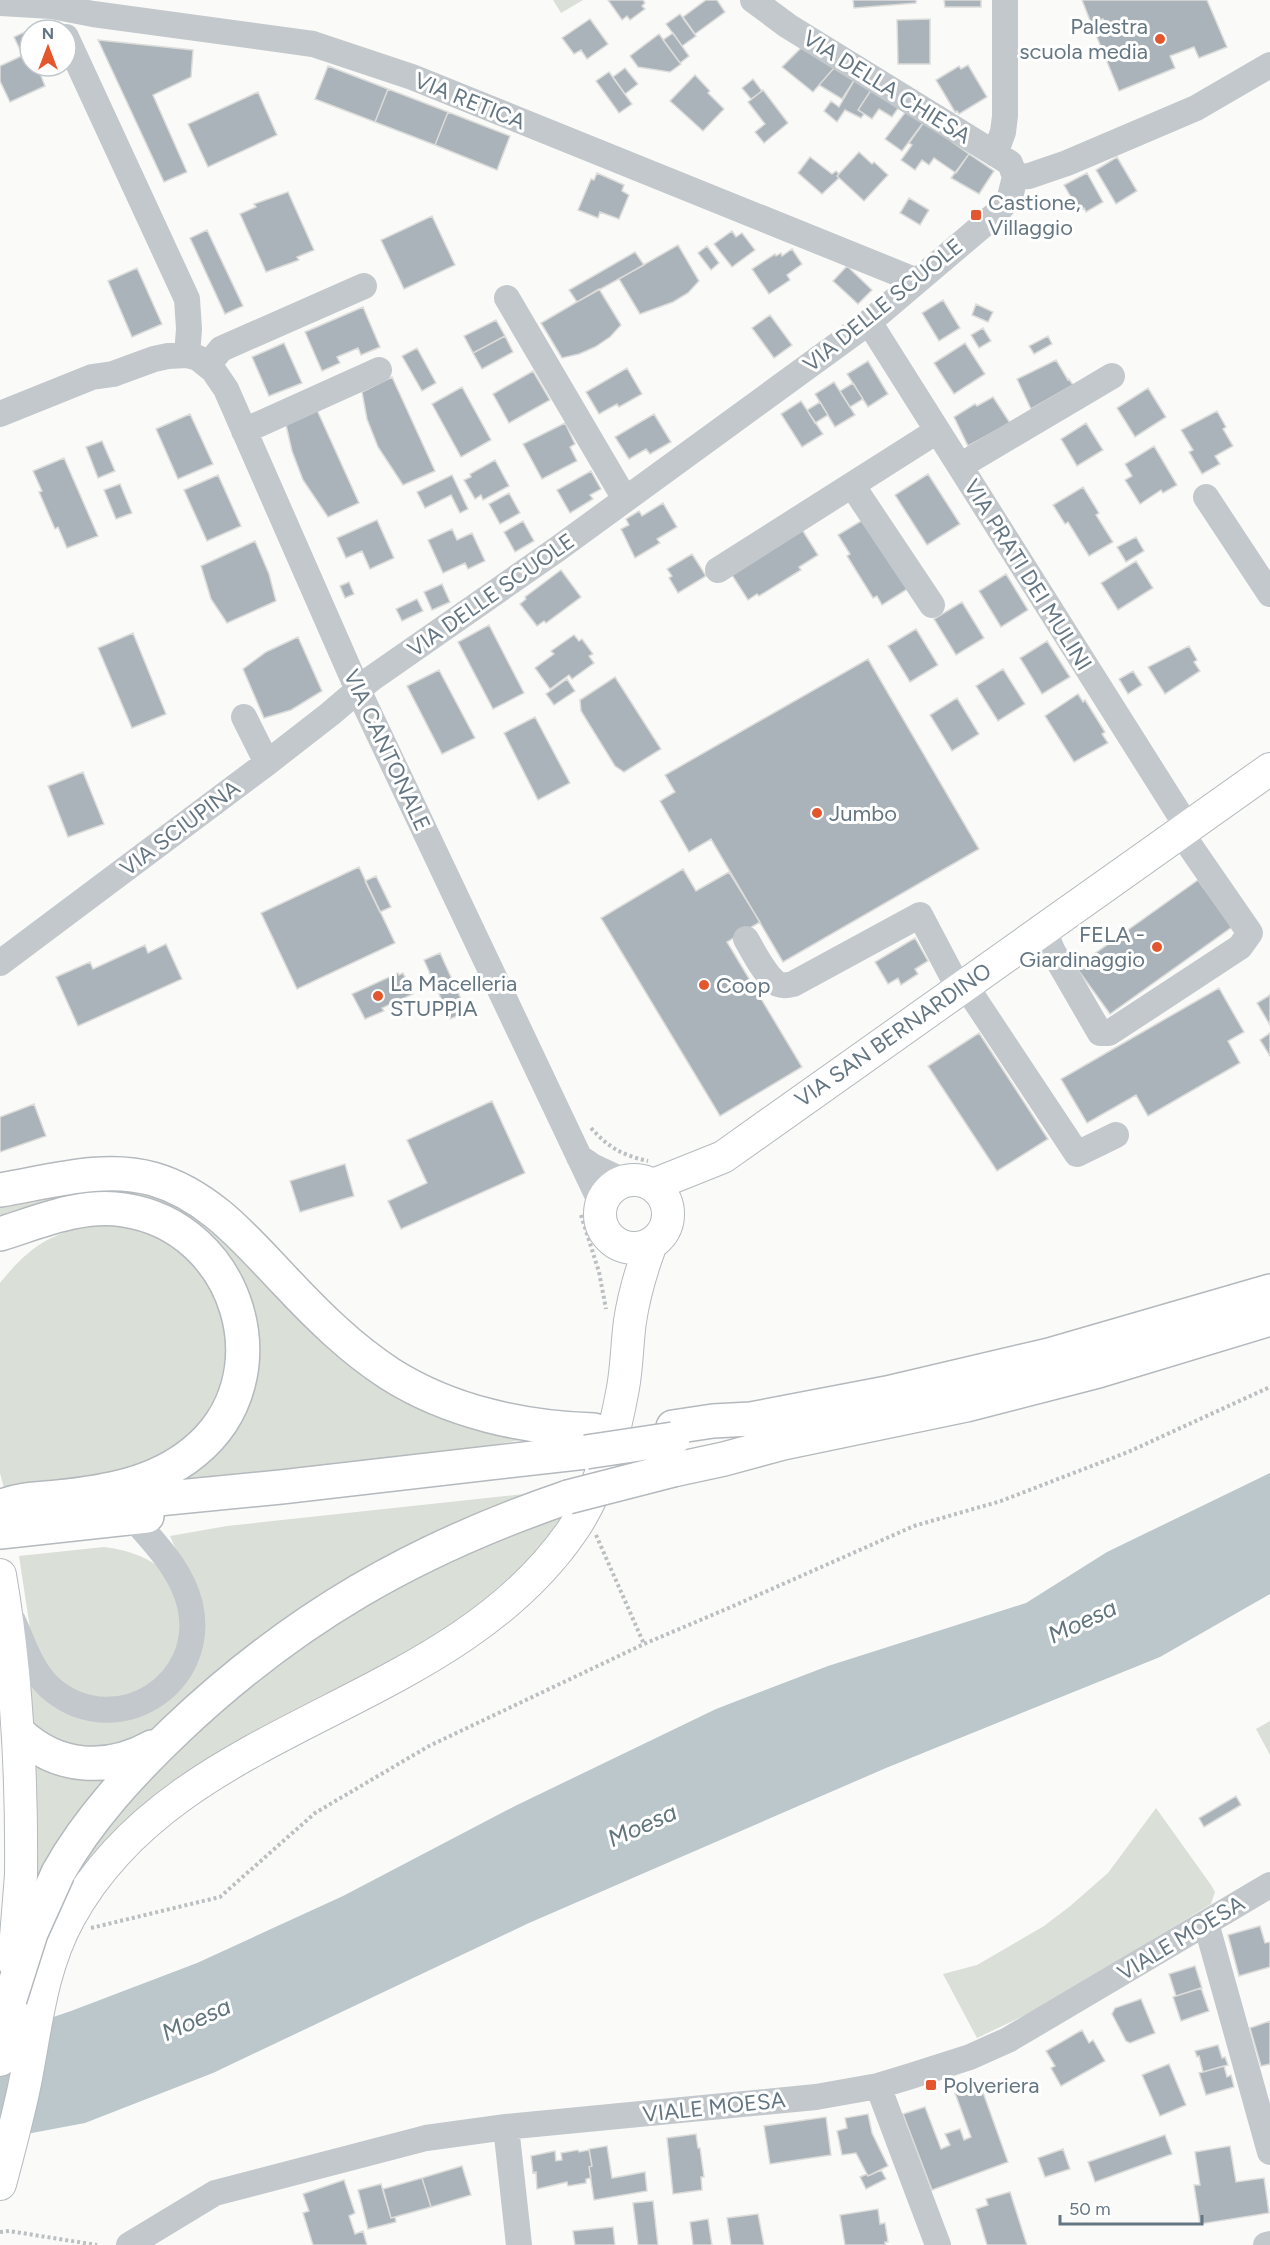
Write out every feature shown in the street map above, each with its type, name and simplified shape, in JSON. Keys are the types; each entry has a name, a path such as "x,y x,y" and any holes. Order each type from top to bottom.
{"highway":[{"path":"0,1190 100,1174 134,1175 183,1190 214,1211 336,1333 391,1374 436,1397 499,1418 556,1428 583,1472"},
{"path":"0,1234 48,1219 88,1210 123,1210 163,1221 192,1240 218,1268 235,1301 242,1334 241,1368 232,1400 217,1427 195,1451 164,1472 132,1485 7,1516"},
{"path":"0,1258 15,1242 48,1219"},
{"path":"7,1516 133,1518 583,1472 673,1448 751,1419 887,1393 990,1370 1134,1332 1270,1291"},
{"path":"7,1516 281,1487 583,1472 673,1448 783,1443 966,1405 1098,1371 1270,1319"},
{"path":"24,2002 31,1933 58,1873 90,1824 136,1770 209,1699 267,1651 366,1585 467,1535 583,1472"},
{"path":"8,1717 50,1755 73,1762 94,1764 113,1762 136,1756 169,1737"}],"main road":[{"name":"VIA SAN BERNARDINO","path":"669,1215 723,1157 1043,928 1267,775"},
{"name":"VIA SAN BERNARDINO","path":"643,1176 723,1157"},
{"path":"643,1176 662,1193 667,1203 669,1215 667,1227 651,1244 641,1248 630,1248 611,1240 604,1232 600,1212 590,1205 610,1189 643,1176"},
{"path":"619,1315 651,1244"},
{"path":"0,2060 24,2002 78,1902 108,1860 150,1820 191,1788 227,1766 406,1671 461,1637 527,1585 560,1548 583,1472 598,1482 612,1436 623,1386 619,1315 620,1245"},
{"path":"0,2184 24,2086 24,2002 17,1936 21,1875 21,1809 8,1717 2,1589"}],"street":[{"name":"VIA DELLA CHIESA","path":"753,0 788,26 1010,163 1015,177"},
{"path":"996,154 1005,116 1005,0"},
{"name":"VIA RETICA","path":"0,3 49,3 93,14 313,44 423,82 917,281"},
{"path":"49,3 57,18"},
{"path":"78,62 187,299 189,329 197,360"},
{"path":"1015,177 1029,176 1067,163 1196,108 1270,65"},
{"name":"VIA DELLE SCUOLE","path":"358,690 625,500 869,322 995,215 1010,196 1015,177"},
{"path":"0,414 92,377 113,374 154,359 197,360 364,286"},
{"path":"507,298 625,500"},
{"name":"VIA PRATI DEI MULINI","path":"869,322 1184,831 1250,933 1240,947 1109,1033 1100,1034 1052,950 1043,928"},
{"name":"VIA CANTONALE","path":"197,360 226,389 358,690 579,1156 590,1205"},
{"path":"244,430 379,370"},
{"path":"0,430 86,395 113,374"},
{"path":"960,466 1112,376"},
{"path":"718,570 937,430"},
{"path":"852,485 932,605"},
{"path":"1206,497 1270,594"},
{"name":"VIA SCIUPINA","path":"0,963 267,763 358,690"},
{"path":"244,717 267,763"},
{"path":"746,939 771,977 778,984 786,986 920,915 962,987 1077,1154 1116,1135"},
{"path":"579,1156 592,1166 643,1176"},
{"path":"2,1589 33,1666 42,1679 60,1695 83,1706 100,1710 134,1706 151,1698 174,1678 183,1665 190,1644 192,1621 186,1593 166,1556 133,1518"},
{"name":"VIALE MOESA","path":"129,2245 215,2193 426,2138 506,2127 816,2097 878,2086 970,2057 1008,2040 1270,1885"},
{"path":"1206,1923 1270,2152"},
{"path":"878,2086 938,2245"},
{"path":"506,2127 519,2245"},
{"path":"1266,2245 1270,2244"}],"path":[{"path":"586,1123 612,1148 623,1154 643,1176"},
{"path":"590,1205 599,1272 619,1315"},
{"path":"87,1929 220,1897 315,1814 429,1746 644,1644 914,1526 1001,1501 1097,1464 1270,1387"},
{"path":"583,1472 644,1644"},
{"path":"0,2232 9,2231 98,2245"}],"shaded area":[{"path":"553,0 583,0 561,13"},
{"path":"122,1186 185,1204 276,1289 521,1435 521,1440 392,1459 176,1480 250,1364 174,1218 0,1227 0,1201"},
{"path":"98,1225 119,1226 152,1235 180,1252 202,1274 217,1300 224,1329 225,1359 218,1389 204,1416 182,1441 164,1454 143,1464 97,1477 4,1488 0,1473 0,1283 32,1250 54,1236"},
{"path":"553,1491 186,1707 136,1743 86,1754 34,1732 28,1671 51,1698 162,1699 192,1587 170,1536 227,1526"},
{"path":"562,1516 536,1550 503,1584 472,1610 403,1655 257,1731 203,1763 168,1787 119,1827 121,1830 91,1861 78,1879 67,1878 134,1794 196,1731 283,1659 380,1594 494,1540"},
{"path":"104,1547 147,1559 157,1565 172,1582 180,1613 181,1649 146,1692 100,1702 53,1679 31,1635 19,1556"},
{"path":"1270,1721 1270,1755 1256,1729"},
{"path":"31,1755 123,1770 34,1904"},
{"path":"1156,1808 1211,1885 1215,1892 1211,1904 1036,2010 977,2038 943,1974 977,1965 1044,1926 1069,1907 1108,1873"}],"water":[{"name":"Moesa","path":"1270,1473 1270,1594 1160,1657 886,1768 529,1923 213,2073 85,2123 0,2139 0,2035 71,2011 197,1963 343,1896 515,1806 716,1709 828,1666 1026,1603 1107,1552"}],"building":[{"path":"608,0 643,0 645,3 642,6 645,9 630,20 627,16 622,20"},
{"path":"706,0 717,0 725,12 695,34 683,17"},
{"path":"853,0 916,0 916,3 854,8"},
{"path":"944,0 981,0 981,7 945,7"},
{"name":"Palestra scuola media","path":"1082,0 1207,0 1227,47 1199,58 1194,47 1170,56 1175,68 1119,91 1094,30 1106,26 1103,19 1091,23"},
{"path":"680,14 696,36 682,46 666,24"},
{"path":"590,19 608,44 587,59 581,50 574,54 562,38"},
{"path":"930,19 930,64 898,64 897,20"},
{"path":"673,33 689,56 680,63 663,40"},
{"path":"659,34 681,64 670,72 638,67 630,56"},
{"path":"98,40 193,50 191,77 153,95 187,172 164,182"},
{"path":"802,47 834,68 813,92 782,67"},
{"path":"18,58 18,78 42,78 45,86 10,102 0,81 0,66"},
{"path":"968,65 987,97 959,114 955,112 936,80 959,66 961,69"},
{"path":"328,66 388,89 375,122 315,99"},
{"path":"625,68 638,84 625,94 613,77"},
{"path":"834,68 855,79 842,99 819,85"},
{"path":"609,72 632,104 619,113 596,81"},
{"path":"695,75 724,109 703,131 670,101"},
{"path":"753,79 762,91 751,99 742,88"},
{"path":"855,79 873,87 858,110 864,114 861,118 845,110 837,122 824,111 831,101 839,107"},
{"path":"873,87 899,107 892,117 879,109 872,119 858,110"},
{"path":"388,89 448,112 435,145 375,122"},
{"path":"763,90 788,123 764,143 755,132 765,124 748,102"},
{"path":"258,92 277,135 208,167 188,124"},
{"path":"907,110 923,123 902,151 885,139"},
{"path":"448,112 510,136 497,170 435,145"},
{"path":"924,122 969,154 956,173 934,158 929,165 922,160 915,170 901,160 912,145 909,143"},
{"path":"859,152 888,175 864,201 837,176"},
{"path":"969,154 994,171 979,194 951,178"},
{"path":"810,157 832,174 836,171 839,174 837,176 839,178 822,194 798,173"},
{"path":"1117,157 1137,191 1116,204 1096,170"},
{"path":"597,173 624,185 622,191 629,195 619,219 600,212 598,218 578,210 591,179 594,180"},
{"path":"1087,173 1103,202 1086,212 1084,208 1079,211 1064,185"},
{"path":"288,192 314,250 297,257 299,260 266,272 240,214 256,207 254,204"},
{"path":"909,198 929,210 920,225 900,213"},
{"path":"432,216 455,265 404,289 381,240"},
{"path":"207,230 243,306 225,314 190,238"},
{"path":"732,231 736,237 742,233 755,250 732,267 714,244"},
{"path":"678,245 699,281 688,293 673,302 640,314 619,279"},
{"path":"707,246 719,263 711,270 698,253"},
{"path":"792,249 802,264 787,275 790,280 769,294 752,269 775,254 776,256 781,253 782,256"},
{"path":"635,252 644,265 577,302 569,290"},
{"path":"847,266 872,290 858,304 833,281"},
{"path":"137,268 162,324 132,337 108,281"},
{"path":"599,289 621,325 610,337 595,347 562,358 541,323"},
{"path":"943,300 960,328 939,341 922,313"},
{"path":"976,304 993,312 988,322 972,315"},
{"path":"363,307 380,347 361,355 358,348 337,357 340,363 322,371 305,332"},
{"path":"770,315 792,345 774,358 752,328"},
{"path":"496,320 505,336 473,353 464,336"},
{"path":"983,328 991,341 979,348 971,335"},
{"path":"505,336 513,352 482,369 473,353"},
{"path":"1048,336 1052,344 1034,354 1029,346"},
{"path":"284,343 302,383 269,396 252,357"},
{"path":"965,343 985,374 954,394 934,363"},
{"path":"417,348 436,383 422,391 402,356"},
{"path":"1056,360 1073,385 1031,409 1017,379"},
{"path":"868,361 888,394 868,407 847,374"},
{"path":"627,368 642,394 619,407 617,404 599,414 586,392"},
{"path":"533,371 550,400 509,423 493,394"},
{"path":"392,377 435,471 403,485 378,447 367,419 362,392"},
{"path":"834,382 855,415 835,427 815,394"},
{"path":"853,383 863,399 850,407 840,391"},
{"path":"462,387 491,440 461,457 432,404"},
{"path":"1148,388 1166,417 1135,437 1117,408"},
{"path":"993,397 1010,423 968,446 954,417 975,404 977,406"},
{"path":"801,401 823,434 802,447 781,414"},
{"path":"820,402 828,415 815,423 807,410"},
{"path":"317,410 359,503 328,517 303,480 292,451 286,425"},
{"path":"1217,411 1226,427 1223,429 1233,446 1215,456 1220,464 1202,474 1189,452 1193,450 1181,430"},
{"path":"190,414 213,464 178,479 156,429"},
{"path":"654,414 671,442 650,454 646,449 629,459 615,437"},
{"path":"565,423 575,444 570,447 577,461 542,479 523,444"},
{"path":"1086,423 1103,450 1077,466 1061,439"},
{"path":"102,441 115,471 98,478 86,447"},
{"path":"1154,446 1177,485 1163,493 1161,490 1140,504 1125,480 1132,476 1125,464"},
{"path":"64,458 98,536 67,548 58,527 55,529 39,492 42,491 33,471"},
{"path":"495,460 509,486 483,500 481,495 475,499 464,480"},
{"path":"591,471 601,489 590,495 593,499 570,513 557,490"},
{"path":"928,474 960,524 927,545 895,495"},
{"path":"218,475 241,526 207,541 184,490"},
{"path":"452,475 468,509 460,513 451,495 425,508 417,492"},
{"path":"120,484 132,513 116,519 104,490"},
{"path":"1083,487 1099,513 1096,515 1113,542 1089,556 1068,522 1065,524 1053,505"},
{"path":"509,493 520,513 500,524 489,504"},
{"path":"663,503 677,527 657,539 660,543 635,558 621,529 629,525 626,519 639,511 642,516"},
{"path":"866,518 909,588 882,605 877,596 873,598 847,556 850,554 838,535"},
{"path":"377,520 394,558 370,569 362,551 346,558 337,538"},
{"path":"523,521 534,541 515,552 504,532"},
{"path":"801,528 818,555 799,567 801,570 759,596 757,594 748,600 730,572"},
{"path":"452,529 457,540 472,533 485,561 468,569 465,563 443,573 428,540"},
{"path":"1136,537 1144,551 1126,562 1117,547"},
{"path":"255,541 269,574 276,601 227,623 211,599 201,566"},
{"path":"692,554 706,576 678,593 669,578 672,576 667,569"},
{"path":"1136,561 1153,588 1118,610 1101,583"},
{"path":"561,570 581,597 546,623 544,621 537,626 520,604 526,599 525,597"},
{"path":"1006,574 1028,610 1001,627 979,591"},
{"path":"349,582 354,594 345,598 340,586"},
{"path":"442,584 450,602 432,610 424,592"},
{"path":"417,599 423,611 402,621 396,609"},
{"path":"962,602 984,638 956,655 934,619"},
{"path":"489,625 524,693 493,709 458,642"},
{"path":"916,629 938,665 910,682 888,646"},
{"path":"133,633 166,714 132,728 98,648"},
{"path":"574,635 579,641 582,639 593,654 589,656 594,663 572,679 569,675 550,689 535,668 554,654 551,651"},
{"path":"298,637 322,691 291,710 264,718 243,669 266,652"},
{"path":"1047,641 1070,677 1042,694 1020,658"},
{"path":"1189,646 1197,660 1194,662 1200,671 1165,694 1148,667"},
{"path":"868,659 979,849 783,962 711,839 689,852 660,801 675,792 665,775"},
{"path":"1003,669 1025,704 998,721 976,686"},
{"path":"439,670 475,738 442,754 407,686"},
{"path":"1133,671 1142,685 1128,694 1119,679"},
{"path":"615,677 661,749 624,772 615,766 581,711 580,700"},
{"path":"567,679 575,691 554,705 546,694"},
{"path":"1078,694 1083,702 1085,700 1105,732 1102,734 1108,743 1074,762 1045,716"},
{"path":"957,698 979,734 952,751 930,715"},
{"path":"535,717 570,783 538,800 504,733"},
{"path":"83,772 104,824 68,837 48,786"},
{"path":"359,867 395,943 297,989 261,913"},
{"path":"683,869 696,891 729,872 760,922 727,942 802,1067 720,1116 601,918"},
{"path":"376,876 391,907 380,912 365,881"},
{"path":"1198,880 1232,927 1110,1014 1076,967"},
{"path":"915,938 928,961 915,969 918,974 901,985 898,978 888,984 875,962"},
{"path":"166,944 182,979 78,1026 56,977 90,962 93,969 145,945 148,953"},
{"path":"440,953 467,1012 450,1019 424,960"},
{"path":"398,973 399,975 403,973 413,994 382,1008 384,1011 365,1019 352,994"},
{"path":"1219,988 1244,1032 1228,1041 1240,1063 1148,1116 1136,1095 1087,1123 1061,1079"},
{"path":"1270,995 1270,1025 1257,1003"},
{"path":"979,1033 1048,1139 997,1171 928,1066"},
{"path":"1270,1033 1270,1056 1260,1040"},
{"path":"492,1101 525,1173 401,1229 388,1201 427,1183 407,1140"},
{"path":"34,1104 46,1136 0,1152 0,1117"},
{"path":"345,1164 354,1196 300,1212 290,1181"},
{"path":"1236,1796 1241,1805 1204,1827 1199,1818"},
{"path":"1260,1926 1265,1943 1270,1942 1270,1967 1239,1976 1228,1935"},
{"path":"1195,1966 1202,1988 1176,1996 1169,1974"},
{"path":"1201,1988 1209,2011 1181,2021 1173,1997"},
{"path":"1141,1999 1155,2033 1130,2043 1126,2041 1112,2014 1115,2008"},
{"path":"1270,2021 1270,2064 1261,2066 1250,2028"},
{"path":"1082,2030 1089,2043 1093,2040 1105,2061 1061,2086 1051,2068 1055,2066 1046,2051"},
{"path":"1218,2045 1222,2058 1225,2057 1228,2065 1203,2072 1199,2056 1197,2057 1195,2051"},
{"path":"1169,2064 1186,2105 1160,2116 1142,2075"},
{"path":"1224,2066 1227,2077 1231,2075 1234,2087 1206,2095 1199,2073"},
{"path":"980,2084 1008,2162 932,2190 903,2114 925,2107 941,2149 950,2145 945,2134 960,2129 964,2140 971,2137 955,2093"},
{"path":"868,2114 872,2133 888,2166 868,2176 856,2153 842,2155 837,2131 847,2128 845,2118"},
{"path":"826,2117 831,2155 770,2164 764,2126"},
{"path":"696,2134 704,2177 701,2177 702,2190 673,2194 667,2138"},
{"path":"1165,2135 1172,2154 1095,2182 1088,2162"},
{"path":"607,2146 612,2178 645,2172 647,2191 594,2200 589,2149"},
{"path":"1230,2146 1236,2182 1264,2178 1269,2213 1200,2224 1194,2185 1200,2185 1195,2152"},
{"path":"1063,2149 1070,2169 1045,2177 1038,2158"},
{"path":"578,2150 579,2152 589,2150 592,2166 589,2167 591,2178 586,2179 586,2183 568,2186 567,2182 537,2189 536,2172 533,2173 531,2156 555,2151 556,2161 562,2160 561,2153"},
{"path":"462,2166 471,2195 431,2207 422,2178"},
{"path":"881,2170 886,2179 866,2189 860,2177"},
{"path":"422,2178 431,2207 391,2218 383,2189"},
{"path":"344,2180 355,2213 349,2216 355,2234 363,2231 367,2245 313,2245 303,2213 309,2211 303,2194"},
{"path":"381,2184 391,2218 395,2217 396,2222 368,2229 358,2190"},
{"path":"1010,2192 1027,2245 987,2245 976,2209 988,2205 986,2199"},
{"path":"653,2201 658,2245 638,2245 633,2203"},
{"path":"878,2209 880,2224 885,2223 888,2242 885,2242 885,2245 845,2245 840,2215"},
{"path":"758,2214 764,2245 731,2245 727,2218"},
{"path":"708,2219 712,2245 693,2245 690,2222"},
{"path":"613,2227 615,2245 575,2245 573,2231"}],"place":[{"name":"Palestra scuola media","path":"1160,39"},
{"name":"Castione, Villaggio","path":"976,215"},
{"name":"Jumbo","path":"817,813"},
{"name":"FELA - Giardinaggio","path":"1157,947"},
{"name":"Coop","path":"704,985"},
{"name":"La Macelleria STUPPIA","path":"378,996"},
{"name":"Polveriera","path":"931,2085"}]}
